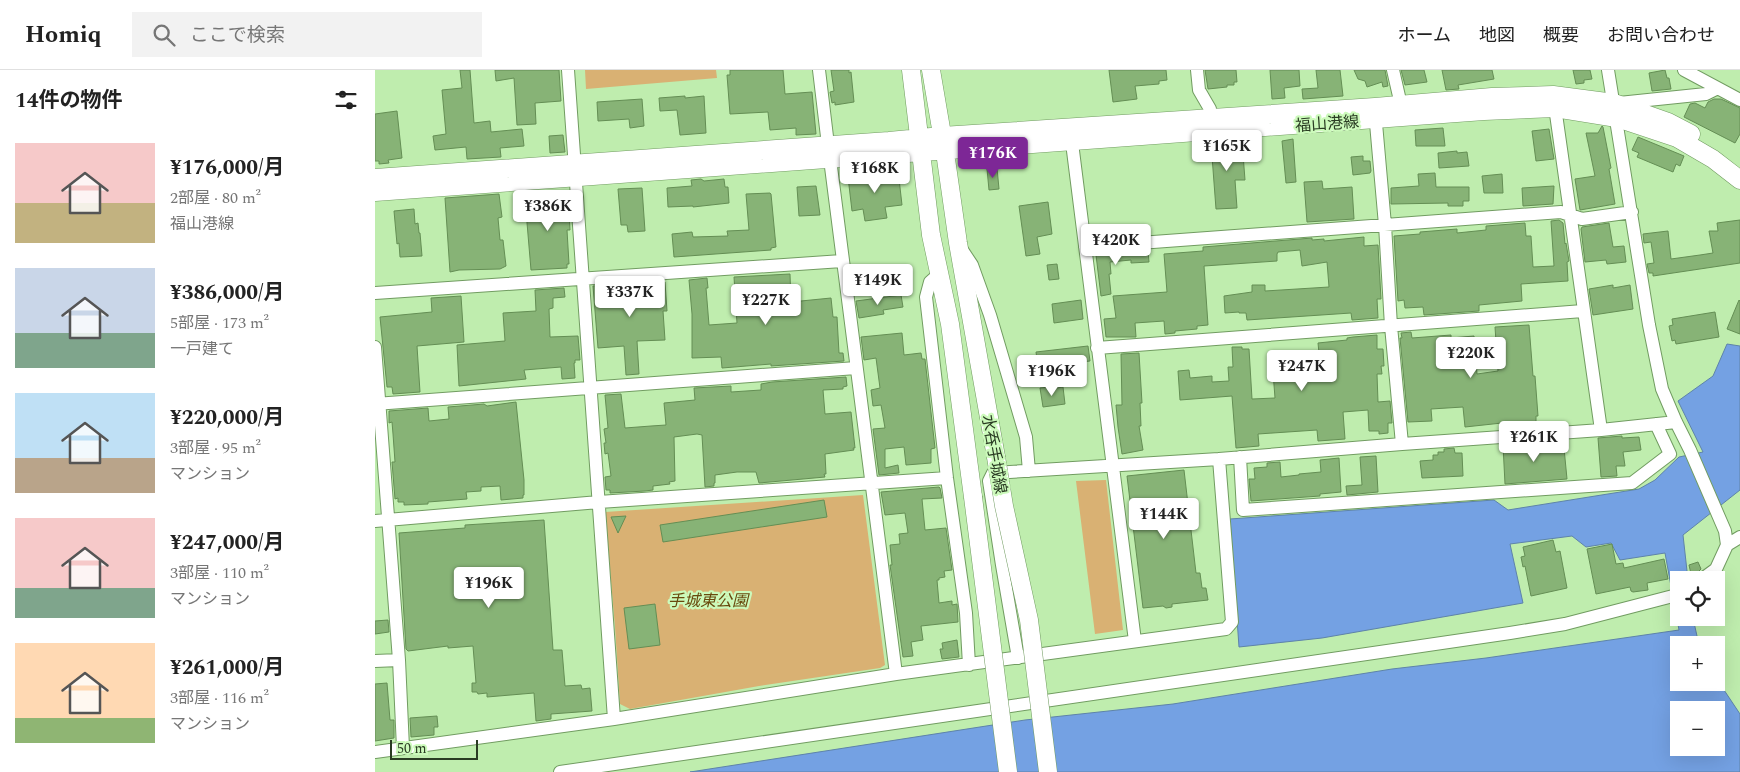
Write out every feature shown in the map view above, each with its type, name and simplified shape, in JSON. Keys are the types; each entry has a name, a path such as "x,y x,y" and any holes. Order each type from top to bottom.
{"main road":[{"path":"911,70 921,145"},
{"path":"931,70 944,144"},
{"name":"福山港線","path":"575,171 1071,134 1375,114 1401,105 1491,97 1554,102 1616,111 1669,122 1717,147 1740,165"},
{"name":"福山港線","path":"1071,134 1210,119 1483,111 1554,102"},
{"name":"福山港線","path":"1616,111 1677,138 1713,159 1740,180"},
{"name":"水呑手城線","path":"944,144 958,243 1004,506 1029,620 1048,772"},
{"name":"水呑手城線","path":"921,145 923,180 931,236 950,324 1008,772"},
{"path":"375,178 575,171"},
{"path":"375,192 575,171"}],"street":[{"path":"568,70 614,719"},
{"path":"819,70 896,674"},
{"path":"1197,70 1199,90 1210,109 1210,119"},
{"path":"1393,70 1401,105"},
{"path":"1608,70 1649,326 1662,388 1725,531 1727,545"},
{"path":"1684,70 1716,89 1740,100"},
{"path":"1616,111 1705,94 1716,89"},
{"path":"1554,102 1601,430"},
{"path":"1375,114 1402,444"},
{"path":"1071,134 1135,641"},
{"path":"1085,248 1561,212 1582,219 1632,212"},
{"path":"958,243 972,265 990,315 1025,437 1029,471"},
{"path":"375,293 842,261"},
{"path":"939,274 929,282 925,297 966,614 969,665"},
{"path":"1097,348 1583,311"},
{"path":"375,347 381,521 399,660 403,748"},
{"path":"378,404 856,368"},
{"path":"1018,658 989,481 993,473 1219,459 1601,430 1676,422"},
{"path":"1240,457 1243,510 1632,483 1670,454 1657,424"},
{"path":"375,752 614,719 896,674 1226,629 1232,622 1219,459"},
{"path":"381,521 599,502 947,478"},
{"path":"1713,571 1727,545 1740,536"},
{"path":"560,772 1510,633 1565,624 1670,597"},
{"path":"375,661 399,660"}],"green space":[{"path":"585,70 716,70 717,78 586,89"},
{"path":"1106,480 1123,630 1095,634 1076,481"},
{"name":"手城東公園","path":"863,495 885,665 880,668 759,686 630,709 620,704 605,512"}],"water":[{"path":"1727,344 1740,346 1740,490 1683,535 1687,571 1670,571 1670,580 1665,553 1620,560 1611,543 1586,547 1572,536 1510,544 1523,603 1322,638 1239,647 1230,519 1494,500 1508,510 1639,489 1655,480 1679,457 1703,452 1678,401 1713,376"},
{"path":"1678,626 1695,626 1697,636 1670,636 1670,691 1725,691 1740,714 1740,772 690,772 1025,720 1173,704 1392,669 1486,658 1679,630"}],"building":[{"path":"460,70 470,70 474,123 490,121 491,132 522,129 524,146 500,148 501,157 467,159 466,147 435,150 433,136 446,134 442,90 462,88"},
{"path":"495,70 559,70 561,101 535,103 536,124 517,125 514,78 496,81"},
{"path":"730,70 783,70 785,94 812,92 816,134 796,135 796,128 770,130 768,112 730,114 727,75 730,75"},
{"path":"831,70 849,70 849,73 851,72 854,102 835,105 835,102 832,103 830,92 834,91"},
{"path":"1109,70 1166,70 1167,80 1159,81 1159,84 1135,86 1137,99 1113,102"},
{"path":"1205,70 1236,70 1237,82 1234,82 1234,85 1227,85 1227,87 1208,89"},
{"path":"1270,70 1299,70 1300,86 1284,88 1285,98 1272,99"},
{"path":"1316,70 1340,70 1343,96 1303,99 1302,89 1318,88"},
{"path":"1354,70 1385,70 1388,86 1383,87 1382,82 1367,87 1365,81 1358,79"},
{"path":"1401,70 1424,70 1427,82 1405,85"},
{"path":"1442,70 1492,70 1494,79 1458,85 1459,89 1446,90"},
{"path":"1573,70 1590,70 1592,79 1576,84"},
{"path":"1665,70 1671,89 1652,91 1649,73"},
{"path":"685,96 685,98 704,96 706,133 680,135 677,110 660,111 659,98"},
{"path":"642,99 644,126 630,128 629,119 598,121 597,102"},
{"path":"1714,99 1721,99 1740,108 1740,134 1735,143 1684,117 1690,104 1695,103 1705,108 1708,102"},
{"path":"397,111 402,158 388,160 389,163 379,164 379,161 375,161 375,114"},
{"path":"1602,126 1611,168 1609,169 1615,204 1580,210 1575,179 1595,176 1586,133 1598,133"},
{"path":"1443,128 1445,146 1416,146 1415,130"},
{"path":"1549,129 1554,159 1536,161 1532,131"},
{"path":"563,135 565,152 550,153 549,136"},
{"path":"1638,137 1684,156 1680,166 1676,164 1673,172 1637,157 1639,153 1632,150"},
{"path":"1293,139 1296,182 1286,183 1282,141"},
{"path":"1242,141 1245,180 1235,180 1237,208 1216,209 1211,143"},
{"path":"1457,151 1457,153 1467,152 1469,166 1439,168 1438,153"},
{"path":"1363,156 1363,161 1370,161 1370,173 1353,175 1351,157"},
{"path":"997,168 999,189 989,190 987,169"},
{"path":"898,170 902,205 885,207 887,218 865,221 863,209 852,211 848,177"},
{"path":"1435,173 1436,187 1469,187 1469,201 1463,201 1463,206 1448,206 1448,203 1391,204 1391,188 1419,186 1418,174"},
{"path":"1502,174 1503,193 1484,193 1482,176"},
{"path":"701,179 704,181 724,179 725,187 728,187 729,203 693,207 668,207 667,188 692,186 691,180"},
{"path":"1322,181 1323,189 1352,187 1354,219 1307,222 1304,182"},
{"path":"816,186 820,215 799,216 797,187"},
{"path":"1554,186 1553,204 1523,206 1522,188"},
{"path":"642,188 645,231 628,232 627,225 621,225 618,189"},
{"path":"770,193 776,247 771,248 771,250 674,257 672,234 692,232 693,237 728,236 727,231 749,230 746,194"},
{"path":"499,194 502,217 498,218 500,240 503,240 506,266 500,269 450,272 445,198"},
{"path":"568,196 570,230 567,230 569,264 567,264 567,268 531,270 525,199"},
{"path":"1048,202 1052,234 1037,237 1040,254 1026,256 1019,206"},
{"path":"414,209 415,224 418,223 420,233 422,256 400,257 394,211"},
{"path":"1559,220 1563,223 1569,261 1567,262 1568,281 1521,284 1522,301 1479,305 1479,311 1424,315 1423,307 1405,308 1404,300 1398,301 1394,236 1457,229 1457,233 1486,230 1486,226 1525,223 1526,236 1531,236 1533,267 1554,266 1551,221"},
{"path":"1740,220 1740,263 1653,276 1653,273 1649,273 1647,264 1654,263 1651,242 1644,243 1643,234 1668,231 1671,259 1700,255 1713,253 1709,231 1718,231 1717,223"},
{"path":"1609,223 1613,247 1624,246 1626,262 1607,264 1606,260 1585,262 1582,227"},
{"path":"1364,237 1364,246 1378,245 1381,299 1377,299 1378,318 1352,320 1351,313 1247,320 1246,313 1225,313 1224,296 1252,292 1252,285 1265,285 1265,291 1329,287 1327,262 1302,266 1300,250 1278,252 1277,261 1204,266 1208,325 1197,326 1197,329 1165,334 1164,321 1135,323 1136,337 1106,337 1104,319 1116,318 1113,296 1167,292 1164,254 1203,251 1203,247 1312,238 1312,240 1324,239 1324,241"},
{"path":"1148,251 1149,262 1131,263 1131,260 1110,262 1111,294 1101,296 1096,255"},
{"path":"1057,264 1059,279 1049,280 1047,265"},
{"path":"790,274 791,302 831,298 833,317 837,317 839,353 843,353 844,361 722,368 721,357 692,358 692,314 689,280 707,278 709,325 737,323 734,277"},
{"path":"665,282 667,311 663,311 665,340 637,341 639,374 626,375 624,346 598,348 593,286 623,284 623,287 641,286 641,283"},
{"path":"1613,285 1613,288 1630,285 1633,309 1593,315 1589,289"},
{"path":"564,288 565,297 553,298 553,308 549,309 550,337 578,336 580,360 575,360 574,363 575,378 562,379 561,367 524,370 526,379 459,386 457,345 505,341 503,313 536,311 535,290"},
{"path":"901,295 903,307 883,310 884,314 859,318 856,301"},
{"path":"461,296 464,342 417,346 420,392 393,394 392,387 387,387 380,317 432,312 431,298"},
{"path":"1081,300 1083,319 1054,323 1052,304"},
{"path":"1740,301 1740,334 1727,329"},
{"path":"1715,312 1719,337 1676,344 1675,340 1672,341 1669,326 1673,325 1672,319"},
{"path":"1529,325 1538,416 1536,416 1536,424 1530,424 1530,427 1511,428 1511,426 1502,426 1502,423 1465,427 1463,407 1431,409 1432,421 1408,422 1401,333 1411,332 1412,338 1451,335 1451,338 1474,336 1477,374 1498,371 1495,327"},
{"path":"902,333 904,355 921,353 922,359 925,359 935,448 931,449 931,463 906,465 904,447 885,449 885,468 898,465 899,473 879,475 873,429 885,428 881,405 873,406 871,390 880,388 876,358 864,360 861,337"},
{"path":"1377,335 1377,349 1383,349 1384,366 1381,366 1382,374 1377,374 1378,402 1390,401 1392,423 1388,423 1388,433 1379,434 1379,431 1369,431 1368,410 1343,412 1345,439 1318,441 1317,430 1258,434 1259,446 1236,448 1232,396 1180,400 1178,371 1189,370 1190,378 1212,376 1212,382 1229,381 1228,367 1233,367 1232,347 1249,349 1252,399 1275,398 1272,359 1302,357 1301,354 1319,353 1318,343"},
{"path":"1088,346 1090,361 1038,367 1036,352"},
{"path":"1139,353 1142,403 1140,403 1141,426 1139,426 1143,450 1122,454 1116,405 1122,405 1121,354"},
{"path":"846,377 847,386 843,387 843,389 823,390 825,414 851,412 855,448 853,448 854,450 825,454 825,477 759,483 756,472 737,472 715,475 714,486 705,487 702,435 697,434 674,437 675,481 669,482 670,484 653,486 653,490 610,493 610,490 606,490 605,477 611,476 608,453 605,454 604,443 606,443 604,429 608,428 605,395 621,394 625,428 666,425 664,403 695,400 694,388 731,386 731,392 761,390 761,384 772,382"},
{"path":"1050,387 1051,389 1063,387 1065,404 1043,407 1040,388"},
{"path":"516,402 524,480 523,498 501,500 500,486 481,487 481,491 466,492 467,499 428,502 428,504 404,505 404,502 398,502 398,498 395,499 392,462 395,462 392,422 389,423 389,411 428,408 429,421 449,419 448,407 484,404 487,406"},
{"path":"1622,436 1622,438 1639,437 1641,450 1623,452 1625,466 1616,466 1617,476 1601,477 1598,438"},
{"path":"1531,443 1531,445 1556,444 1556,448 1564,448 1567,479 1505,484 1503,445"},
{"path":"1454,448 1455,453 1462,453 1463,476 1422,478 1420,461 1433,460 1433,455 1438,455 1438,452"},
{"path":"1376,456 1378,492 1347,495 1346,486 1362,485 1360,457"},
{"path":"1339,458 1341,492 1320,494 1320,496 1251,501 1249,479 1255,479 1254,468 1267,467 1267,463 1280,462 1281,477 1299,475 1321,472 1320,460"},
{"path":"1184,470 1196,573 1200,573 1202,588 1206,588 1208,600 1172,604 1172,607 1166,608 1163,606 1143,608 1127,476"},
{"path":"939,487 942,498 922,499 925,530 946,528 952,570 944,571 945,577 937,580 939,603 952,601 952,605 957,604 958,622 921,626 923,640 911,642 913,656 903,657 890,565 892,565 890,545 900,544 899,534 908,533 905,513 885,515 881,492"},
{"path":"824,500 827,517 663,542 660,525"},
{"path":"626,516 618,533 611,517"},
{"path":"544,520 553,650 562,650 565,686 581,685 582,689 590,688 592,711 551,714 551,719 536,721 534,693 487,697 487,693 478,694 477,692 472,692 472,683 476,683 473,646 448,648 448,646 408,651 406,649 399,533 465,528 465,525"},
{"path":"1553,540 1556,552 1560,551 1567,588 1531,596 1525,566 1523,567 1521,557 1525,556 1523,547"},
{"path":"1612,544 1616,564 1623,563 1624,568 1664,559 1668,579 1647,583 1648,590 1633,592 1630,587 1596,594 1587,549"},
{"path":"1698,562 1701,569 1699,571 1690,571 1689,565"},
{"path":"655,604 660,645 629,649 624,608"},
{"path":"388,620 389,632 375,634 375,621"},
{"path":"957,640 959,657 942,659 940,649 943,649 942,643"},
{"path":"387,683 390,720 394,720 394,738 375,741 375,684"},
{"path":"437,716 438,727 434,727 434,735 411,737 410,718"}]}
